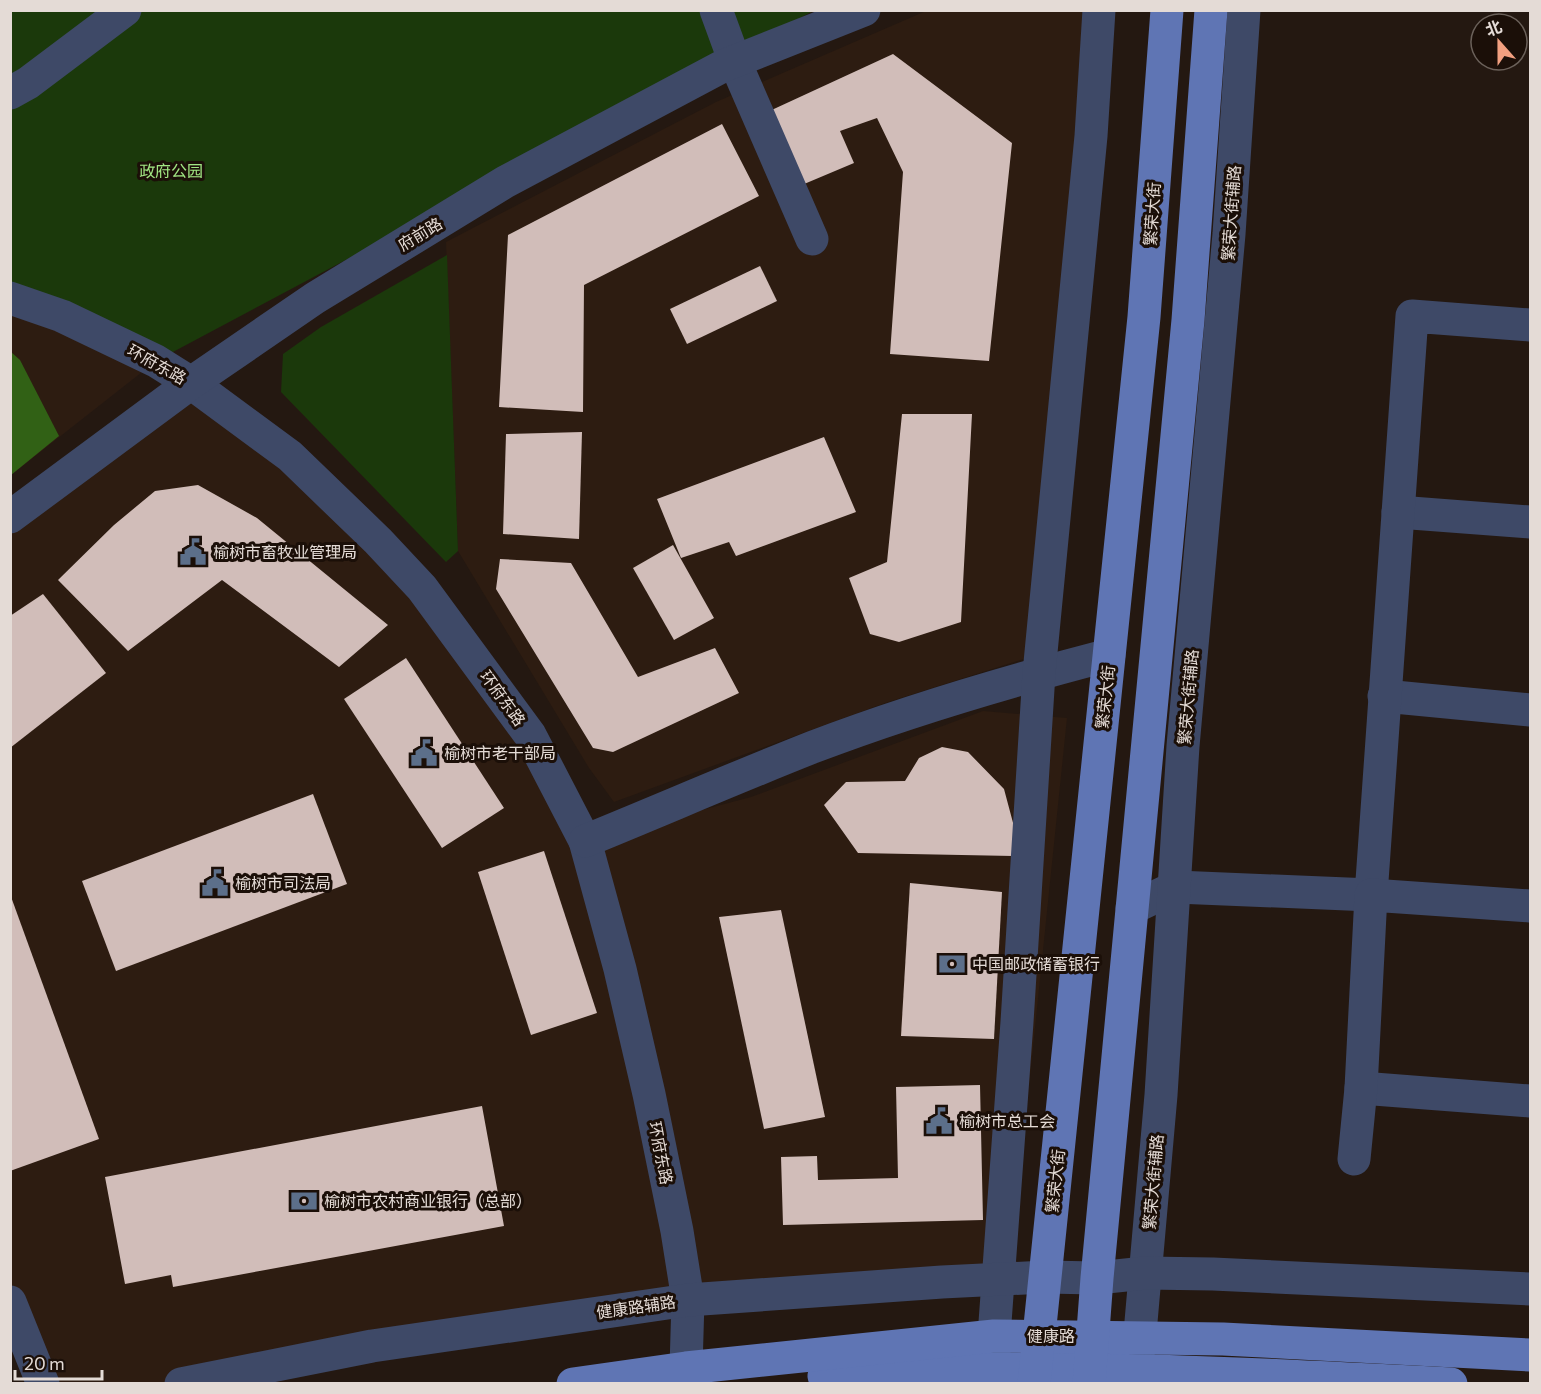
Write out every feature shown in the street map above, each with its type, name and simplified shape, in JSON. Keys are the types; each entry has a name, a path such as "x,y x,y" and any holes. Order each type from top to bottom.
{"main road":[{"name":"繁荣大街","path":"1035,1376 1041,1336 1144,316 1167,10"},
{"path":"1089,1376 1188,320 1211,10"},
{"name":"健康路","path":"757,1383 993,1362 1041,1336 1093,1336 1137,1364 1451,1383"},
{"name":"健康路","path":"573,1383 993,1362 1035,1376 1089,1376 1222,1339 1530,1355"}],"street":[{"path":"10,93 27,83 125,10"},
{"path":"716,10 735,62 812,238"},
{"name":"府前路","path":"10,517 191,382 315,298 505,182 723,66 864,10"},
{"path":"993,1362 1039,673 1091,136 1099,10"},
{"name":"繁荣大街辅路","path":"1137,1364 1161,1095 1184,746 1229,234 1245,10"},
{"name":"环府东路","path":"10,298 62,316 156,361 191,382 290,456 422,588 530,735 585,841 620,969 649,1094 677,1231 688,1300 684,1376"},
{"path":"1354,1159 1361,1088 1384,696 1412,316 1530,325"},
{"path":"1398,512 1530,522"},
{"path":"585,841 814,747 928,706 1109,655"},
{"path":"1384,696 1530,710"},
{"path":"1132,908 1176,887 1371,895 1530,906"},
{"path":"1361,1088 1530,1101"},
{"name":"健康路辅路","path":"181,1383 372,1346 688,1300 1046,1277 1097,1278 1145,1273 1213,1274 1530,1289"},
{"path":"10,1302 43,1383"}],"shaded area":[{"path":"926,11 1092,11 1033,656 885,703 614,802 589,768 458,551 446,242 716,102"},
{"path":"11,300 156,361 11,475"},
{"path":"191,383 378,542 585,841 751,797 983,711 1067,718 1017,1202 1015,1266 688,1300 181,1383 43,1383 10,1301 10,515"}],"green space":[{"name":"政府公园","path":"10,11 813,11 156,361 11,300"},
{"path":"447,255 458,551 446,562 281,392 283,354 321,327"},
{"path":"11,352 20,360 59,436 11,475"}],"building":[{"path":"893,54 1012,143 989,361 890,354 903,172 877,118 840,131 854,163 797,187 763,114"},
{"path":"722,124 759,196 584,285 583,412 499,407 508,235"},
{"path":"760,266 777,301 687,344 670,309"},
{"path":"902,414 972,414 961,622 899,642 870,634 849,578 887,562"},
{"path":"582,432 579,539 503,534 506,434"},
{"path":"824,437 856,512 736,556 729,542 681,558 657,499"},
{"name":"榆树市畜牧业管理局","path":"198,485 257,518 388,625 339,667 222,580 128,651 58,580 114,525 155,491"},
{"path":"673,545 714,618 674,640 633,568"},
{"path":"500,559 571,563 638,677 715,648 739,693 613,752 593,748 496,589"},
{"path":"43,594 106,673 10,748 10,616"},
{"name":"榆树市老干部局","path":"406,658 504,808 442,848 344,699"},
{"path":"942,747 968,752 1004,789 1016,834 1013,856 858,853 824,805 846,782 905,781 919,758"},
{"name":"榆树市司法局","path":"313,794 347,884 116,971 82,881"},
{"path":"544,851 597,1013 531,1035 478,872"},
{"name":"中国邮政储蓄银行","path":"910,883 1002,892 994,1039 901,1036"},
{"path":"10,894 99,1139 10,1171"},
{"path":"781,910 825,1117 764,1129 719,917"},
{"name":"榆树市总工会","path":"980,1085 983,1220 783,1225 781,1157 817,1156 818,1180 898,1178 896,1087"},
{"name":"榆树市农村商业银行（总部）","path":"482,1106 504,1226 173,1287 171,1275 125,1284 105,1177"}],"place":[{"name":"榆树市畜牧业管理局","path":"193,552"},
{"name":"榆树市老干部局","path":"424,753"},
{"name":"榆树市司法局","path":"215,883"},
{"name":"中国邮政储蓄银行","path":"952,964"},
{"name":"榆树市总工会","path":"939,1121"},
{"name":"榆树市农村商业银行（总部）","path":"304,1201"}]}
